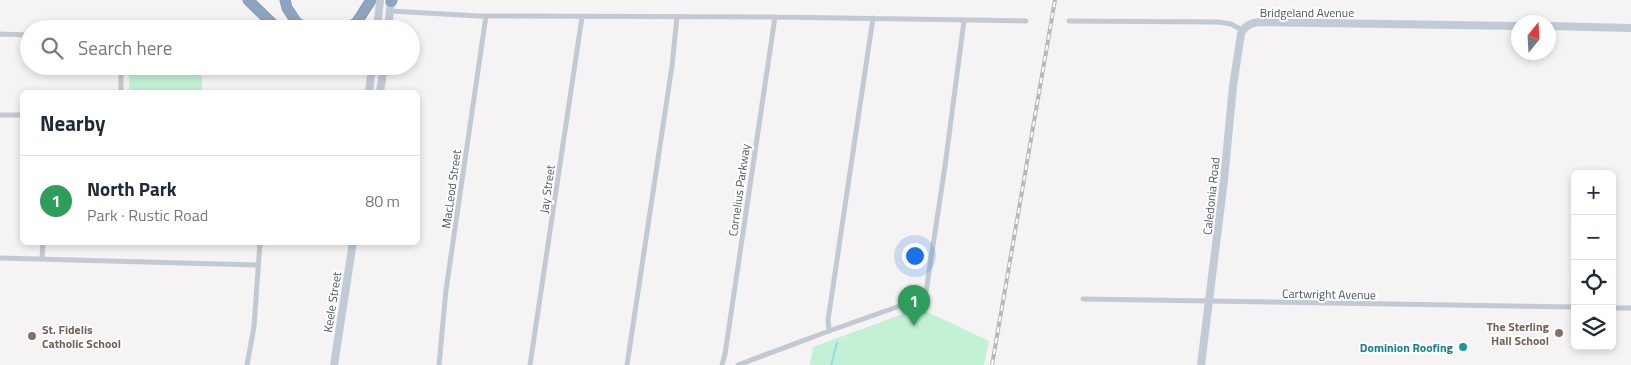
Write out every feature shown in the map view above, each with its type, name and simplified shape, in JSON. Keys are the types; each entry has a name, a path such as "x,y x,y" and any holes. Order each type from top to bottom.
{"highway":[{"path":"248,0 269,20"},
{"path":"285,0 286,8 295,20"},
{"path":"358,20 371,0"}],"street":[{"path":"389,3 447,15 1026,21"},
{"path":"381,20 389,3"},
{"path":"388,20 389,3"},
{"name":"MacLeod Street","path":"439,365 449,272 486,16"},
{"name":"Jay Street","path":"530,365 582,17"},
{"path":"627,365 672,66 677,17"},
{"name":"Cornelius Parkway","path":"722,365 775,17"},
{"path":"829,331 828,320 873,18"},
{"path":"738,365 910,302 920,298 926,292 964,21"},
{"path":"1069,22 1218,22 1231,24 1242,30"},
{"name":"Bridgeland Avenue","path":"1242,30 1259,22 1511,26"},
{"path":"1556,26 1631,28"},
{"name":"Caledonia Road","path":"1201,365 1224,180 1233,86 1242,30"},
{"path":"0,34 20,35"},
{"path":"120,90 121,75"},
{"path":"369,90 371,75"},
{"path":"380,90 383,75"},
{"path":"0,115 20,116"},
{"path":"42,259 44,245"},
{"path":"247,365 254,328 260,245"},
{"name":"Keele Street","path":"334,365 353,245"},
{"path":"0,258 258,265"},
{"name":"Cartwright Avenue","path":"1083,299 1571,307"},
{"path":"1616,308 1631,308"}],"green space":[{"path":"129,75 202,75 202,90 129,90"},
{"path":"919,308 989,341 984,365 810,365 813,347"}],"waterway":[{"path":"831,365 837,343"}],"railway":[{"path":"992,365 1055,0"}],"place":[{"name":"North Park","path":"914,326"},
{"name":"The Sterling Hall School","path":"1559,333"},
{"name":"St. Fidelis Catholic School","path":"32,336"},
{"name":"Dominion Roofing","path":"1463,347"}]}
